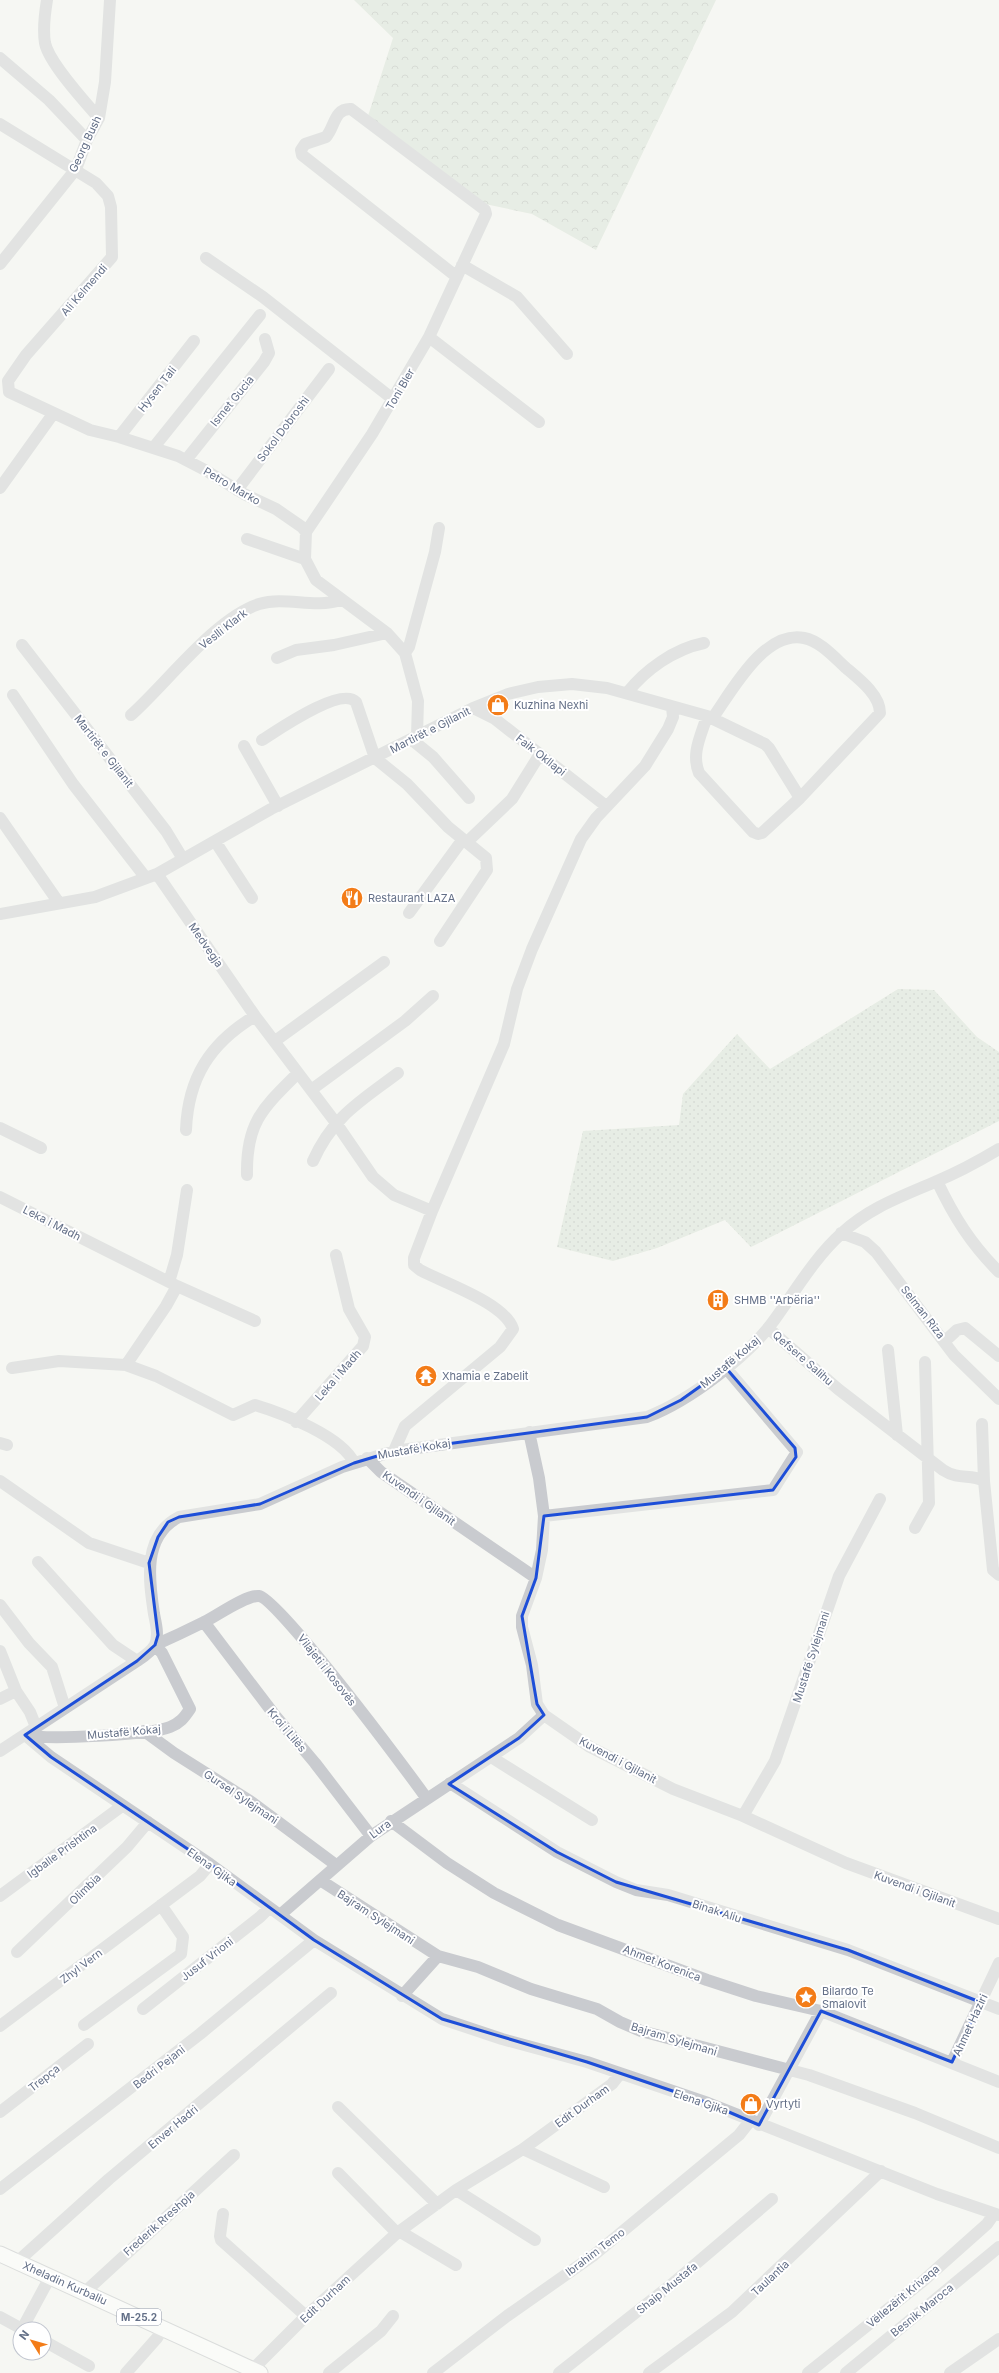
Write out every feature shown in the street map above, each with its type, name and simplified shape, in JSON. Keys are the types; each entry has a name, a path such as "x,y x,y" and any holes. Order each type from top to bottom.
{"main road":[{"name":"Xheladin Kurbaliu","path":"0,2254 163,2328 249,2370"}],"street":[{"path":"47,0 45,44 66,78 99,118"},
{"name":"Georg Bush","path":"0,264 76,169 87,140 99,118 105,82 110,0"},
{"path":"0,58 49,100 87,140"},
{"name":"Toni Bler","path":"306,532 394,400 429,337 457,277 462,265 486,214 482,207 351,109 342,111 334,119 326,137 304,144 301,150 302,155 457,277"},
{"name":"Ali Kelmendi","path":"0,124 76,169 96,183 108,196 112,220 112,257 26,355 8,381 4,394"},
{"path":"206,258 263,297 394,400"},
{"path":"462,265 517,297 567,354"},
{"path":"154,448 260,315"},
{"path":"429,337 539,422"},
{"name":"Ismet Gucia","path":"186,460 264,362 269,353 265,340"},
{"name":"Hysen Tali","path":"119,437 194,341"},
{"name":"Sokol Dobroshi","path":"237,490 329,369"},
{"name":"Petro Marko","path":"4,394 90,430 119,437 186,460 237,490 276,509 302,527 306,532"},
{"path":"0,488 54,414"},
{"path":"405,653 409,647 431,567 439,528"},
{"path":"306,532 305,559 316,580 340,600 387,633 405,653 418,702 414,738 469,798"},
{"path":"247,539 305,559"},
{"name":"Veslli Klark","path":"131,715 200,646 245,610 260,604 281,601 308,604 340,600"},
{"path":"277,658 296,650 334,645 387,633"},
{"path":"788,637 804,638 819,644 864,684 880,707 880,713 800,798 762,833 758,834 753,832 699,773 695,753 710,718 768,647 788,637"},
{"path":"627,693 637,680 653,668 686,649 704,643"},
{"name":"Martirët e Gjilanit","path":"22,645 166,832 184,859"},
{"name":"Martirët e Gjilanit","path":"0,914 94,897 151,876 278,806 473,708 508,694 538,687 572,684 627,693 710,718 769,748 800,798"},
{"name":"Medvegja","path":"13,695 73,784 151,876 336,1123 373,1177 394,1195 432,1211"},
{"name":"Martirët e Gjilanit","path":"262,740 295,719 335,700 345,698 353,699 356,702 375,758"},
{"path":"394,1451 405,1426 500,1347 513,1329 510,1321 498,1309 420,1270 414,1265 414,1258 432,1211 504,1044 517,989 532,949 581,839 606,806 645,766 655,751 673,717 672,707"},
{"name":"Faik Okllapi","path":"473,708 495,719 606,806"},
{"path":"244,746 278,806"},
{"path":"409,913 465,841 512,799 540,754"},
{"path":"375,758 407,784 465,841 486,858 488,870 440,941"},
{"path":"0,818 59,903"},
{"path":"215,841 252,898"},
{"path":"275,1041 384,962"},
{"path":"311,1090 405,1021 433,996"},
{"path":"186,1130 187,1110 192,1088 202,1066 218,1044 237,1026 255,1016"},
{"path":"247,1175 247,1152 252,1127 264,1108 298,1073"},
{"path":"313,1160 323,1139 346,1112 398,1073"},
{"path":"0,1128 41,1148"},
{"name":"Qefsere Salihu","path":"984,1481 978,1478 953,1476 943,1470 838,1389 768,1328 816,1262 841,1233 878,1207 937,1181 999,1149"},
{"path":"937,1181 952,1212 976,1248 999,1272"},
{"path":"126,1365 166,1306 173,1284 188,1190"},
{"name":"Leka i Madh","path":"0,1197 173,1284 255,1321"},
{"name":"Selman Riza","path":"841,1233 865,1242 876,1252 968,1370 999,1399"},
{"name":"Leka i Madh","path":"296,1422 363,1346 365,1337 349,1309 336,1255"},
{"name":"Mustafë Kokaj","path":"25,1735 39,1738 144,1731 168,1728 182,1721 190,1709 162,1653 155,1645 158,1635 150,1588 150,1563 158,1536 168,1522 179,1517 260,1504 354,1463 394,1451 646,1417 681,1400 726,1368 768,1328"},
{"path":"945,1341 958,1330 965,1328 999,1356"},
{"path":"888,1350 897,1435"},
{"path":"12,1368 59,1361 126,1365 156,1376 233,1415 255,1404 321,1433 341,1446 350,1455 354,1463"},
{"path":"915,1528 929,1503 925,1362"},
{"path":"544,1516 774,1490 797,1452 726,1368"},
{"path":"982,1424 984,1481 993,1570 999,1575"},
{"path":"529,1432 539,1478 544,1516 542,1550 536,1578 522,1616 522,1627 532,1665 537,1704 544,1715"},
{"name":"Kuvendi i Gjilanit","path":"368,1458 381,1472 536,1578"},
{"path":"0,1480 89,1543 150,1563"},
{"name":"Mustafë Sylejmani","path":"743,1816 775,1761 838,1576 880,1498"},
{"path":"38,1562 113,1645 137,1661"},
{"name":"Vilajeti i Kosovës","path":"204,1622 246,1600 258,1596 265,1598 309,1645 403,1764 427,1799"},
{"path":"0,1605 29,1643 52,1667 65,1708"},
{"path":"0,1751 137,1661 155,1645 204,1622"},
{"name":"Kroi i Lilës","path":"204,1622 273,1713 315,1763 371,1836"},
{"path":"0,1651 16,1691 30,1712 36,1727"},
{"path":"0,1699 16,1691"},
{"name":"Kuvendi i Gjilanit","path":"544,1715 590,1747 621,1764 673,1788 743,1816 846,1863 999,1919"},
{"name":"Lura","path":"280,1915 371,1836 391,1821 519,1738 544,1715"},
{"name":"Gursel Sylejmani","path":"144,1731 174,1753 250,1801 336,1865"},
{"name":"Elena Gjika","path":"25,1735 51,1757 210,1864 314,1940 402,1996 442,2019 502,2039 587,2062 619,2075 708,2103 755,2123 997,2214"},
{"path":"491,1757 592,1820"},
{"name":"Binak Aliu","path":"450,1784 557,1852 616,1882 636,1890 668,1895 848,1950 999,2009"},
{"name":"Igballe Prishtina","path":"0,1896 122,1806"},
{"name":"Ahmet Korenica","path":"391,1821 447,1863 494,1893 558,1925 756,1996 821,2011 952,2062"},
{"name":"Olimbia","path":"17,1952 128,1848 148,1822"},
{"name":"Zhyl Vern","path":"0,2026 200,1876 210,1864"},
{"name":"Bajram Sylejmani","path":"320,1880 438,1956 478,1967 531,1989 597,2009 620,2022 641,2031 789,2070 884,2102 999,2148"},
{"path":"84,2025 181,1954 184,1946 183,1937 161,1905"},
{"name":"Jusuf Vrioni","path":"143,2009 260,1917 269,1908"},
{"name":"Bedri Pejani","path":"0,2189 200,2034 314,1940"},
{"path":"402,1996 438,1956"},
{"name":"Ahmet Haziri","path":"999,1963 952,2062 999,2082"},
{"name":"Enver Hadri","path":"17,2262 110,2179 331,1993"},
{"name":"Ibrahim Temo","path":"432,2373 507,2316 594,2255 739,2134 755,2123 789,2070 821,2011"},
{"name":"Trepça","path":"0,2112 88,2044"},
{"name":"Edit Durham","path":"249,2370 398,2232 456,2190 523,2149 612,2084 619,2075"},
{"path":"338,2108 437,2204"},
{"path":"523,2149 604,2187"},
{"name":"Frederik Rreshpja","path":"85,2292 234,2155"},
{"name":"Taulantia","path":"649,2373 732,2312 881,2171"},
{"path":"338,2173 398,2232 456,2265"},
{"path":"456,2190 535,2240"},
{"name":"Shaip Mustafa","path":"559,2373 672,2284 772,2199"},
{"path":"223,2214 220,2236 221,2240 306,2316"},
{"name":"Vëllezërit Krivaqa","path":"808,2373 923,2281 997,2214"},
{"name":"Besnik Maroca","path":"846,2373 999,2247"},
{"path":"26,2321 50,2277"},
{"path":"330,2373 381,2332 393,2316"},
{"path":"0,2317 12,2324"},
{"path":"126,2373 157,2338 163,2328"},
{"path":"950,2373 999,2338"},
{"path":"52,2345 89,2366"}],"highlighted area":[{"path":"726,1368 795,1448 796,1457 773,1490 544,1516 536,1578 522,1616 537,1704 544,1715 519,1738 449,1784 557,1852 616,1882 848,1950 980,2002 952,2062 821,2011 759,2125 708,2103 587,2062 442,2019 314,1940 210,1864 51,1757 25,1735 137,1661 155,1645 158,1635 149,1563 158,1537 168,1522 179,1517 260,1504 354,1463 394,1451 647,1417 681,1400"}],"green space":[{"path":"354,0 716,0 596,250 532,214 485,204 368,116 393,38"},
{"path":"898,989 934,990 977,1037 999,1052 999,1121 751,1247 725,1220 657,1248 613,1261 557,1247 583,1131 679,1125 683,1094 737,1034 770,1069"}],"place":[{"name":"Kuzhina Nexhi","path":"498,705"},
{"name":"Restaurant LAZA","path":"352,898"},
{"name":"SHMB ''Arbëria''","path":"718,1300"},
{"name":"Xhamia e Zabelit","path":"426,1376"},
{"name":"Bilardo Te Smalovit","path":"806,1997"},
{"name":"Vyrtyti","path":"751,2104"}]}
